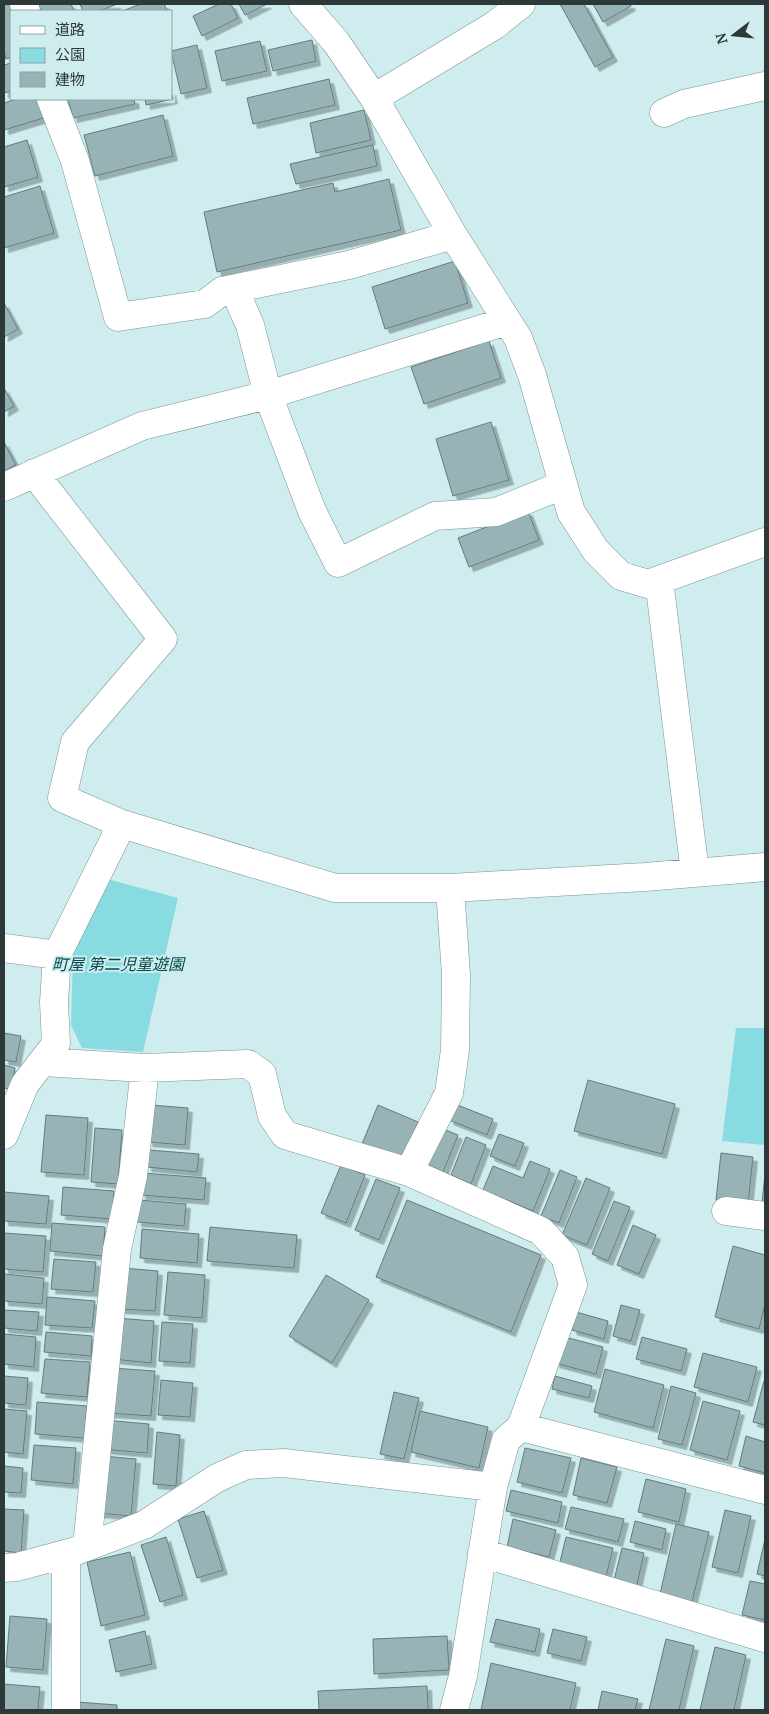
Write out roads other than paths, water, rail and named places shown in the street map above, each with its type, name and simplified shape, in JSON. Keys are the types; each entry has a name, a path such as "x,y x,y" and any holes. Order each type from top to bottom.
{"street":[{"path":"303,4 336,42 374,98 452,235 518,338 532,375 571,512 596,551 621,576 648,584 765,542"},
{"path":"374,98 495,25 521,4"},
{"path":"664,113 684,104 765,86"},
{"path":"51,100 74,161 118,317 205,304 222,291 349,265 452,235"},
{"path":"234,289 250,325 268,395 312,511 338,563 435,516 496,512 563,485"},
{"path":"4,487 142,426 268,395 507,321"},
{"path":"34,473 163,639 75,742 62,798 122,824 335,888 450,888 765,867"},
{"path":"659,580 695,873"},
{"path":"4,1135 25,1084 56,1044 54,1002 57,955 122,824"},
{"path":"409,1172 449,1093 455,1050 456,976 450,888"},
{"path":"4,948 57,955"},
{"path":"42,1062 145,1068 248,1064 262,1074 272,1116 285,1135 409,1172 541,1231 564,1257 572,1285 521,1427 506,1440 493,1487 463,1676 454,1710"},
{"path":"66,1710 77,1551 117,1249 133,1176 145,1068"},
{"path":"726,1211 765,1216"},
{"path":"521,1427 765,1490"},
{"path":"4,1568 18,1567 77,1551 144,1526 217,1478 246,1465 284,1463 493,1487"},
{"path":"482,1553 765,1638"}],"park label":[{"name":"町屋 第二児童遊園","path":"118,964"}]}
